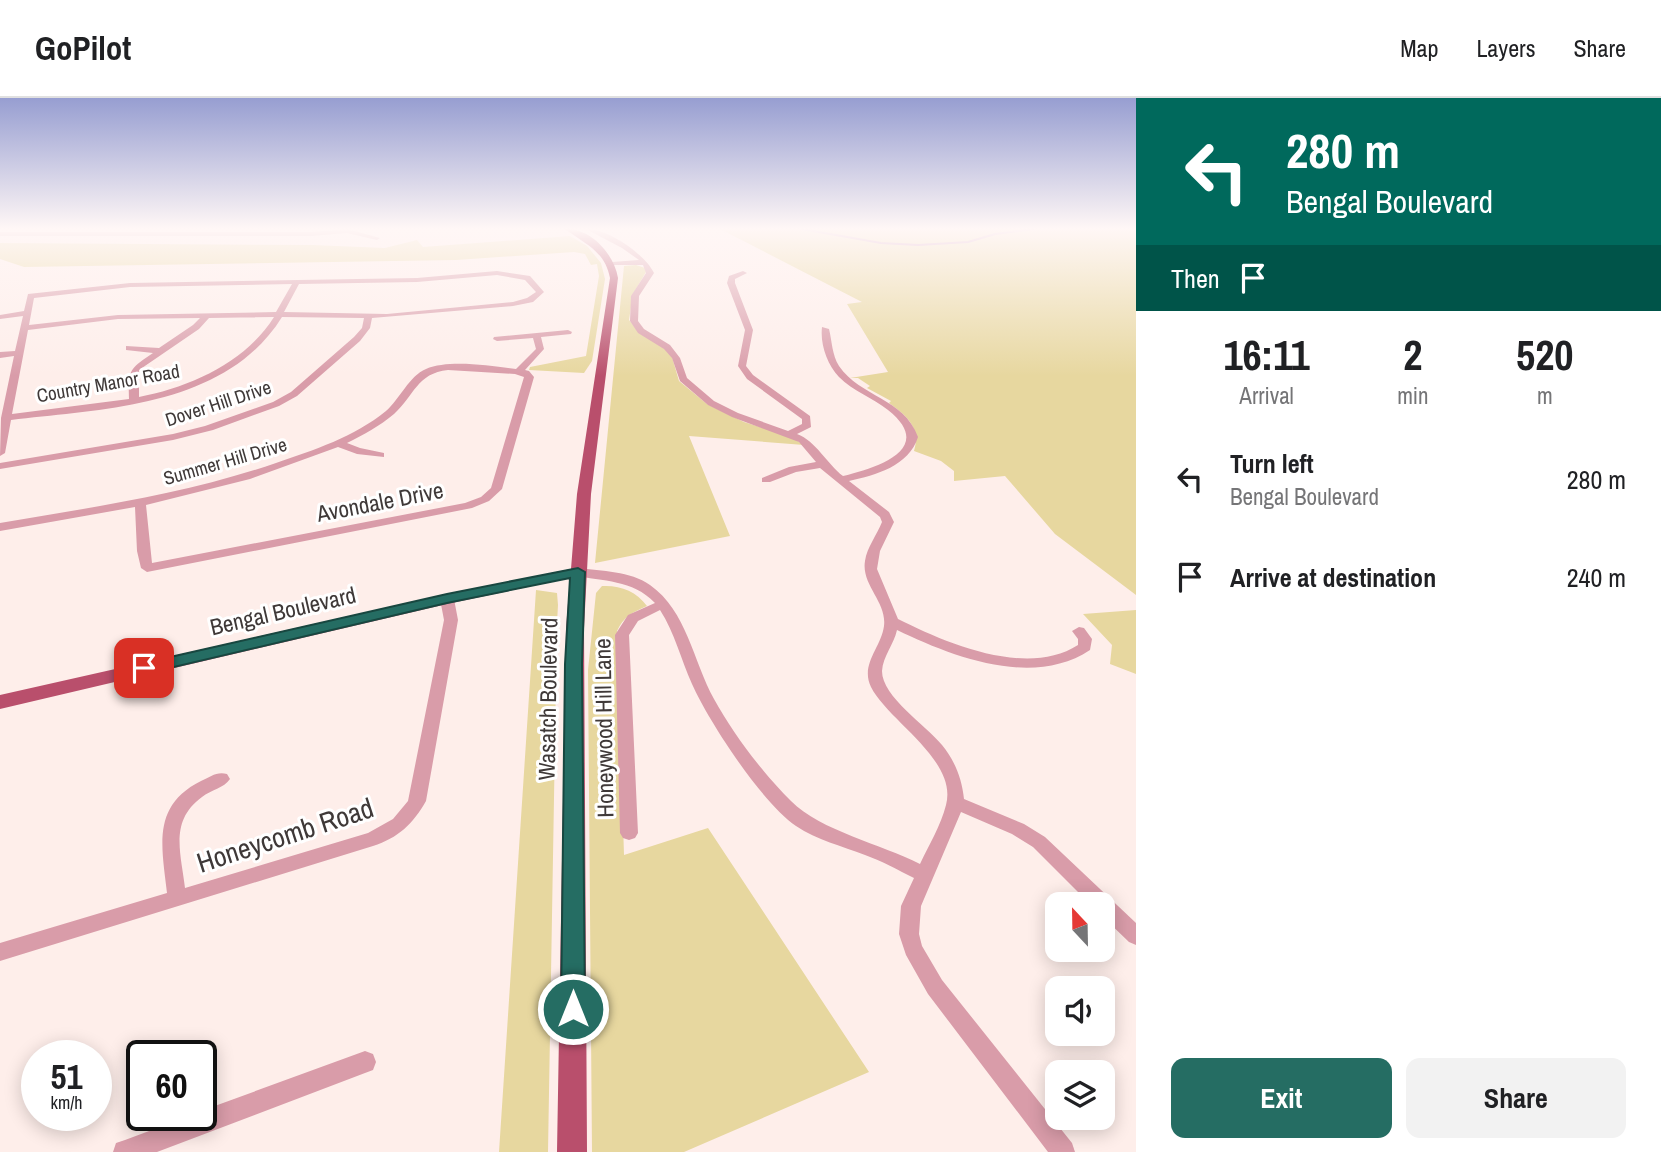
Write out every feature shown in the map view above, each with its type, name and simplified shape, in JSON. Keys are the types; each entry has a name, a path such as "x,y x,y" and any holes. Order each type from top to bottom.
{"main road":[{"name":"Wasatch Boulevard","path":"572,1152 573,678 578,572 583,494 613,278"},
{"name":"Bengal Boulevard","path":"0,702 447,598 578,572"}],"street":[{"path":"0,453 30,296 130,285 437,278"},
{"path":"24,328 118,317 278,314 368,316 513,304 536,297 539,289 527,278"},
{"path":"647,278 635,296 633,317 636,326 667,347 676,358 683,379 711,403 735,415 792,433 811,447 822,464 840,481 877,508 888,522 871,559 870,570 892,622 887,640 877,657 874,670 876,682 885,696 945,760 953,780 956,803 914,894 909,933 922,967 1063,1152"},
{"path":"732,278 750,330 742,356 743,366 750,377 807,418 807,425 792,433"},
{"name":"Country Manor Road","path":"6,418 134,400 174,391 218,373 258,342 297,282"},
{"path":"0,317 27,313"},
{"path":"134,400 133,373 196,327 206,315"},
{"name":"Dover Hill Drive","path":"0,466 173,438 217,426 276,404 294,394 357,339 366,328 368,316"},
{"path":"825,329 832,361 839,372 900,415 912,436 904,456 888,466 840,481"},
{"path":"497,339 568,332"},
{"path":"522,372 540,349 536,335"},
{"path":"129,348 160,351"},
{"path":"0,355 19,353"},
{"name":"Summer Hill Drive","path":"0,527 140,501 242,478 368,427 390,412 425,373 433,369 522,372"},
{"name":"Avondale Drive","path":"140,501 143,551 147,568 468,506 485,499 496,489 529,377 522,372"},
{"path":"0,393 11,391"},
{"path":"336,442 357,451 380,455"},
{"path":"766,480 793,468 822,464"},
{"path":"578,572 635,582 664,605 678,628 686,657 707,700 786,807 803,822 820,831 867,847 923,874"},
{"name":"Honeycomb Road","path":"0,952 373,839 387,833 409,817 417,801 451,620 447,598"},
{"name":"Honeywood Hill Lane","path":"629,833 622,635 624,626 631,618 664,605"},
{"path":"892,622 966,653 1021,662 1046,661 1078,654 1085,647 1085,639 1079,631"},
{"path":"177,898 172,825 174,811 201,788 221,779"},
{"path":"956,803 1039,842 1136,936"},
{"path":"125,1152 365,1062"}],"shaded area":[{"path":"599,278 605,278 592,361 584,373 529,370 530,367 586,356"},
{"path":"623,278 642,278 633,294 629,320 640,333 665,349 672,357 679,381 707,404 744,422 789,436 804,445 689,436 730,536 595,563"},
{"path":"816,278 1136,278 1136,595 1055,534 1005,476 954,481 954,471 941,461 914,451 916,436 907,418 889,403 891,401 867,388 870,386 858,378 850,378 888,372 847,304 862,302"},
{"path":"602,586 627,590 638,596 647,606 629,615 617,631 624,855 708,828 869,1072 684,1152 592,1152 588,670 596,593"},
{"path":"536,590 557,593 558,605 554,677 548,1152 499,1152"},
{"path":"1136,610 1136,674 1110,664 1112,645 1083,614"}],"route":[{"path":"144,668 447,598 578,572 573,664 573,1009"}]}
